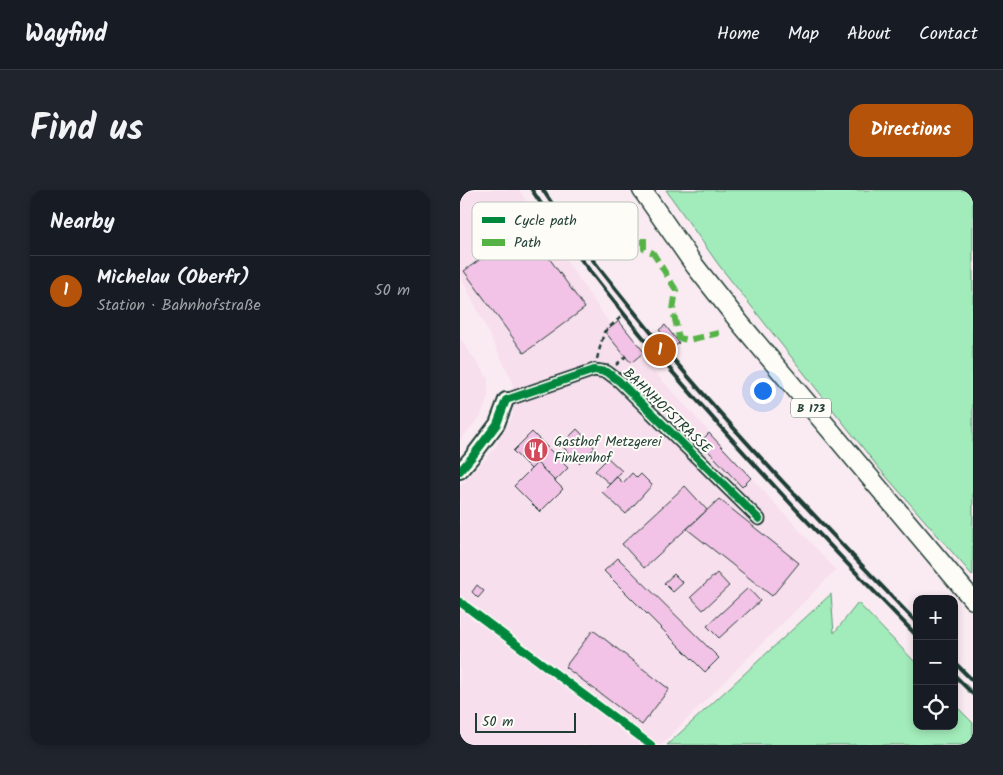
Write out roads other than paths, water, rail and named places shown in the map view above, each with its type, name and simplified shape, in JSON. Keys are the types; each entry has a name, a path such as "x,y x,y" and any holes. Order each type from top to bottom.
{"main road":[{"name":"B 173","path":"642,190 695,266 740,324 973,600"}],"street":[{"name":"BAHNHOFSTRASSE","path":"506,400 594,370 607,372 619,381 760,519"},
{"path":"460,471 497,424 506,400"}],"railway":[{"path":"532,190 540,202"},
{"path":"543,190 551,202"},
{"path":"582,260 641,335 707,412 776,488 913,632"},
{"path":"593,260 684,372 782,481 913,619"},
{"path":"958,666 973,681"},
{"path":"958,679 973,694"}],"place":[{"name":"Michelau (Oberfr)","path":"660,350"},
{"name":"Gasthof Metzgerei Finkenhof","path":"536,450"}]}
